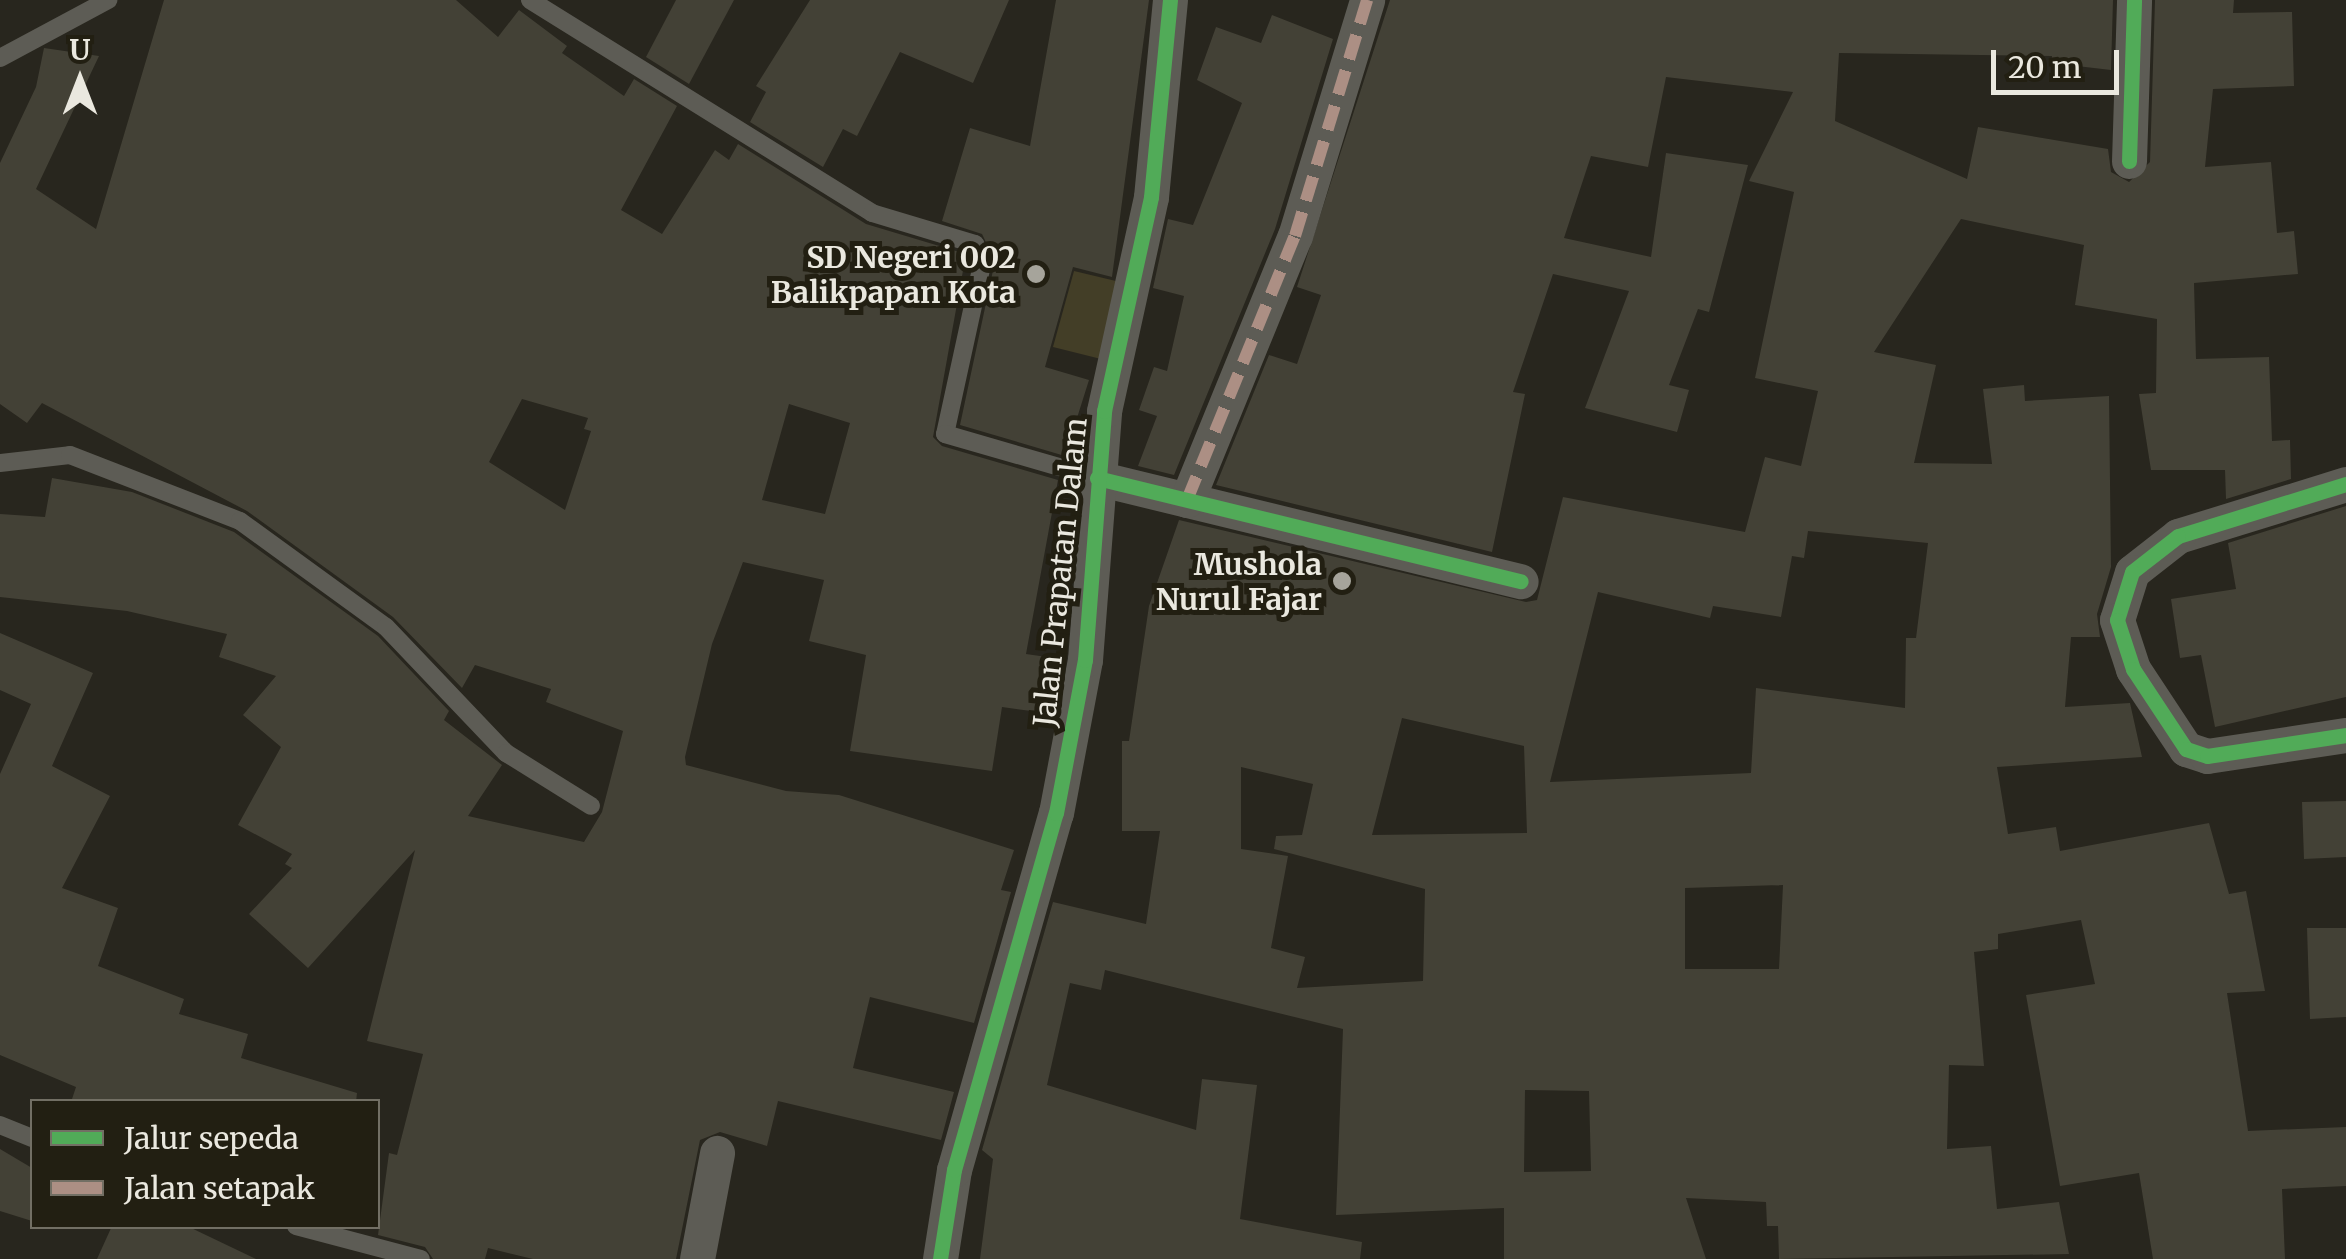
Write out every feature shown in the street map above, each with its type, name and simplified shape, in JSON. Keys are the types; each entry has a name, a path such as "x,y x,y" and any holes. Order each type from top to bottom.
{"street":[{"name":"Jalan Prapatan Dalam","path":"940,1259 954,1170 1056,814 1084,660 1104,410 1151,196 1170,0"},
{"path":"1187,500 1295,236 1367,0"},
{"path":"2129,161 2134,0"},
{"path":"1097,478 1521,581"},
{"path":"2346,484 2178,536 2132,572 2117,620 2133,669 2186,749 2206,756 2346,735"},
{"path":"697,1259 717,1153"}],"lane":[{"path":"0,58 108,0"},
{"path":"530,0 872,214 975,244 983,260 945,434 1097,478"},
{"path":"0,463 70,455 240,521 386,627 506,752 590,806"},
{"path":"0,1126 30,1137"},
{"path":"307,1229 421,1259"}],"shaded area":[{"path":"1074,271 1141,287 1121,364 1053,347"}],"building":[{"path":"164,0 456,0 498,37 519,10 567,46 562,53 624,96 634,79 677,106 621,210 662,234 715,150 729,160 738,144 866,224 966,254 933,437 942,446 1058,480 1026,654 1054,658 1046,713 1002,707 992,771 850,751 866,655 809,641 824,580 743,562 712,644 685,757 686,765 786,791 839,795 1014,850 1001,890 1011,892 974,1023 870,997 853,1068 954,1092 941,1140 778,1101 767,1146 720,1132 700,1140 676,1259 533,1259 488,1248 485,1259 433,1259 425,1247 378,1235 389,1153 397,1155 423,1054 367,1041 415,850 308,968 249,914 292,868 285,864 292,854 238,825 281,747 243,715 276,676 219,657 227,634 127,611 0,597 0,514 45,517 52,478 132,492 234,532 378,636 449,711 444,720 502,765 468,816 584,842 602,812 623,731 546,702 551,689 475,665 462,688 393,617 247,511 42,403 27,423 0,404 0,163 36,87 44,48 99,56 36,189 96,229","holes":["522,399 588,418 584,429 591,431 565,510 489,462","789,404 850,423 825,514 762,500"]},
{"path":"676,0 734,0 689,84 646,57"},
{"path":"810,0 1009,0 973,83 900,52 857,136 843,129 823,167 750,122 766,92 756,86"},
{"path":"1056,0 1149,0 1112,277 1073,267 1045,367 1089,380 1065,456 960,425 995,261 982,234 942,221 970,128 1030,146"},
{"path":"1390,0 2113,0 2111,70 2051,63 2052,56 1839,53 1835,121 1967,179 1978,127 2108,149 2111,172 2129,182 2150,162 2155,0 2234,0 2233,13 2292,12 2294,86 2213,89 2205,167 2271,162 2277,233 2294,231 2298,274 2194,283 2196,359 2269,357 2272,441 2290,440 2291,479 2226,499 2225,470 2151,470 2139,394 2156,393 2157,319 2075,305 2084,245 1961,219 1874,352 1936,365 1914,463 1992,464 1983,389 2024,385 2025,401 2109,396 2111,567 2097,614 2100,637 2071,637 2065,707 2130,703 2142,757 1997,767 2008,834 2056,827 2060,851 2209,823 2229,894 2246,891 2265,991 2227,993 2248,1131 2346,1127 2346,1186 2282,1189 2285,1259 2153,1259 2139,1173 2060,1186 2026,995 2095,984 2081,920 1998,934 1998,949 1974,952 1984,1066 1949,1065 1947,1149 1991,1146 1997,1209 2059,1202 2069,1254 1779,1259 1778,1226 1767,1226 1766,1202 1686,1198 1706,1259 1504,1259 1504,1208 1336,1215 1343,1029 1105,970 1101,990 1070,983 1047,1085 1196,1130 1202,1079 1257,1085 1240,1219 1362,1242 1360,1259 980,1259 993,1159 982,1150 1053,902 1146,924 1160,831 1122,831 1122,741 1129,741 1149,606 1179,520 1526,602 1537,600 1563,497 1745,532 1765,457 1801,466 1818,391 1755,378 1794,192 1749,181 1793,92 1666,77 1648,167 1591,156 1564,238 1651,257 1666,153 1748,165 1709,312 1698,309 1669,385 1689,390 1677,432 1585,408 1629,291 1553,274 1513,392 1525,394 1492,552 1216,485 1269,355 1297,364 1321,295 1297,287","holes":["1808,531 1928,543 1916,638 1906,638 1905,708 1756,688 1751,773 1550,782 1598,592 1710,618 1713,606 1781,617 1792,556 1804,558","1402,718 1524,746 1527,833 1372,835","1241,767 1313,784 1302,835 1276,836 1274,849 1425,889 1423,981 1297,988 1305,957 1271,948 1288,856 1241,849","1783,885 1779,969 1685,969 1685,888","1525,1090 1589,1091 1591,1171 1524,1172"]},
{"path":"1272,15 1333,39 1275,229 1174,475 1138,466 1157,416 1139,410 1154,367 1167,371 1184,296 1153,288 1168,219 1193,225 1242,103 1197,80 1216,27 1261,43"},
{"path":"2346,506 2346,697 2215,727 2201,655 2180,658 2171,599 2236,589 2228,543"},
{"path":"0,633 93,673 52,766 110,796 62,888 118,908 98,966 184,999 179,1014 248,1034 241,1058 357,1093 356,1099 72,1099 76,1087 0,1055 0,774 31,704 0,690"},
{"path":"2346,801 2346,857 2304,859 2302,802"},
{"path":"2307,928 2346,928 2346,1017 2310,1019"},
{"path":"0,1149 30,1167 30,1220 0,1211"},
{"path":"111,1229 193,1229 256,1259 97,1259"}],"marked path":[{"path":"1187,500 1295,236 1367,0"}],"cycle path":[{"path":"940,1259 954,1170 1056,813 1085,660 1104,411 1151,197 1170,0"},
{"path":"2129,161 2134,0"},
{"path":"1097,478 1521,581"},
{"path":"2346,484 2178,536 2132,572 2117,620 2133,669 2186,749 2207,756 2346,735"}],"place":[{"name":"SD Negeri 002 Balikpapan Kota","path":"1036,274"},
{"name":"Mushola Nurul Fajar","path":"1342,581"}]}
